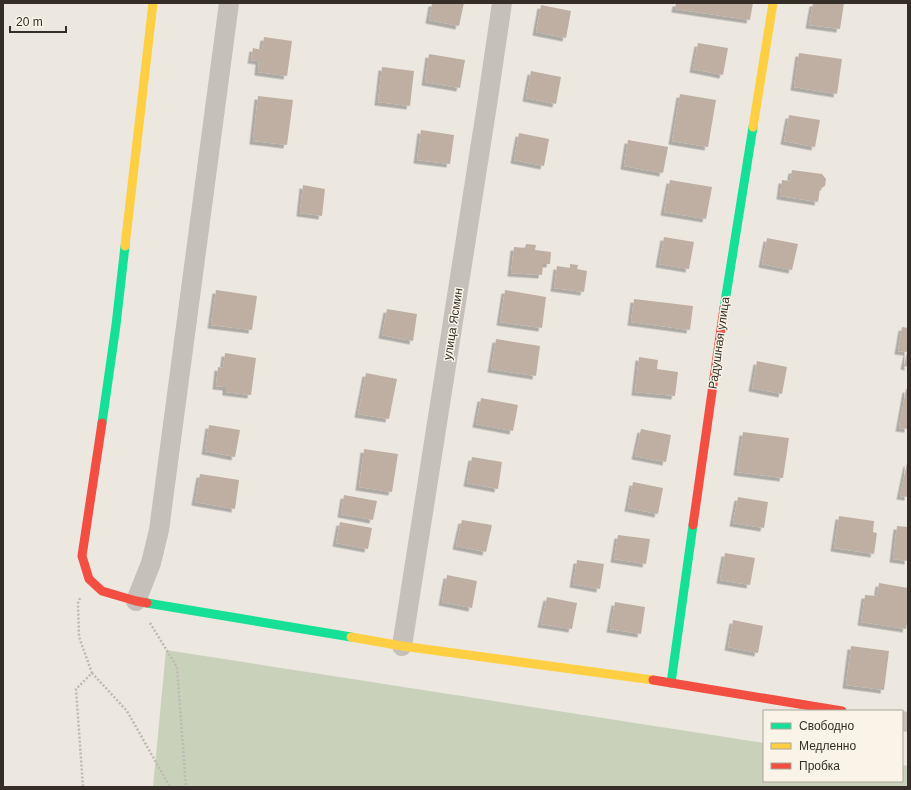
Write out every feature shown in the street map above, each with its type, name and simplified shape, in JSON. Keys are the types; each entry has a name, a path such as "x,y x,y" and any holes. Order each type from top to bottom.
{"street":[{"path":"153,3 116,325 82,556 89,579 102,591 136,600 402,646 671,683 836,710"},
{"path":"136,600 150,563 159,530 229,3"},
{"name":"улица Ясмин","path":"402,646 502,3"},
{"name":"Радушная улица","path":"671,683 727,285 773,3"}],"path":[{"path":"89,579 78,603 79,637 92,673 127,711 170,787"},
{"path":"136,600 177,666 186,787"},
{"path":"83,787 76,689 92,673"}],"green space":[{"path":"166,650 763,743 763,782 903,782 903,765 908,766 908,787 153,787"}],"building":[{"path":"432,3 464,3 459,26 429,20"},
{"path":"676,3 753,3 750,20 675,9"},
{"path":"813,3 844,3 840,29 809,25"},
{"path":"541,5 571,11 566,38 536,32"},
{"path":"264,37 292,41 287,76 258,72 259,61 251,60 253,48 262,50"},
{"path":"698,43 728,48 723,75 693,69"},
{"path":"799,53 842,59 837,94 794,87"},
{"path":"429,54 465,60 460,88 425,82"},
{"path":"382,67 414,71 410,106 378,102"},
{"path":"531,71 561,77 556,104 526,98"},
{"path":"680,94 716,100 708,147 672,141"},
{"path":"258,96 293,100 287,145 253,141"},
{"path":"789,115 820,120 815,147 784,141"},
{"path":"421,130 454,135 450,164 417,160"},
{"path":"519,133 549,139 544,166 514,160"},
{"path":"628,140 668,147 663,173 624,166"},
{"path":"792,170 822,174 826,179 825,186 820,189 818,202 780,196 782,180 790,181"},
{"path":"670,180 712,187 706,219 664,212"},
{"path":"303,185 325,189 322,216 300,213"},
{"path":"664,237 694,242 689,269 659,264"},
{"path":"767,238 798,244 792,270 762,264"},
{"path":"526,244 536,245 535,250 551,252 550,264 543,264 542,275 511,273 514,247 525,248"},
{"path":"570,264 578,265 577,269 587,271 584,292 554,288 557,266 570,268"},
{"path":"216,290 257,296 252,330 211,325"},
{"path":"505,290 546,297 542,328 500,322"},
{"path":"634,299 693,306 690,330 631,322"},
{"path":"387,309 417,314 413,341 382,335"},
{"path":"902,327 908,328 908,367 904,366 907,352 898,351"},
{"path":"496,339 540,346 536,376 491,369"},
{"path":"225,353 256,358 251,395 226,392 226,387 216,386 218,367 223,368"},
{"path":"639,357 658,360 657,369 678,372 675,396 635,392"},
{"path":"757,361 787,367 782,394 752,388"},
{"path":"366,373 397,379 389,419 358,414"},
{"path":"906,389 908,389 908,429 899,428"},
{"path":"481,398 518,405 513,431 476,424"},
{"path":"209,425 240,430 235,457 205,451"},
{"path":"641,429 671,435 666,462 635,456"},
{"path":"743,432 789,438 783,478 737,472"},
{"path":"364,449 398,454 392,492 359,487"},
{"path":"472,457 502,462 498,489 467,483"},
{"path":"908,463 908,497 900,496"},
{"path":"200,474 239,480 235,509 195,502"},
{"path":"633,482 663,488 658,514 628,508"},
{"path":"344,495 377,501 373,520 341,514"},
{"path":"738,497 768,502 764,528 733,523"},
{"path":"839,516 874,521 873,532 877,533 874,554 834,548"},
{"path":"462,520 492,525 486,552 456,546"},
{"path":"340,522 372,528 368,549 336,543"},
{"path":"897,526 908,527 908,561 893,559"},
{"path":"618,535 650,539 646,564 614,559"},
{"path":"725,553 755,558 750,585 720,580"},
{"path":"577,560 604,564 600,589 573,584"},
{"path":"447,575 477,581 472,608 442,602"},
{"path":"879,583 908,588 908,618 906,629 861,622 865,595 877,596"},
{"path":"547,597 577,603 572,629 541,624"},
{"path":"615,602 645,607 641,634 610,629"},
{"path":"733,620 763,626 758,653 728,647"},
{"path":"851,646 889,651 884,690 846,685"}],"traffic: fast":[{"path":"724,308 753,127"},
{"path":"102,423 116,325 125,246"},
{"path":"671,683 693,525"},
{"path":"147,603 351,637"}],"traffic: slow":[{"path":"125,246 153,3"},
{"path":"753,127 773,3"},
{"path":"351,637 402,646 653,680"}],"traffic: jam":[{"path":"693,525 724,308"},
{"path":"102,423 82,556 89,579 102,591 147,603"},
{"path":"653,680 836,710"}]}
